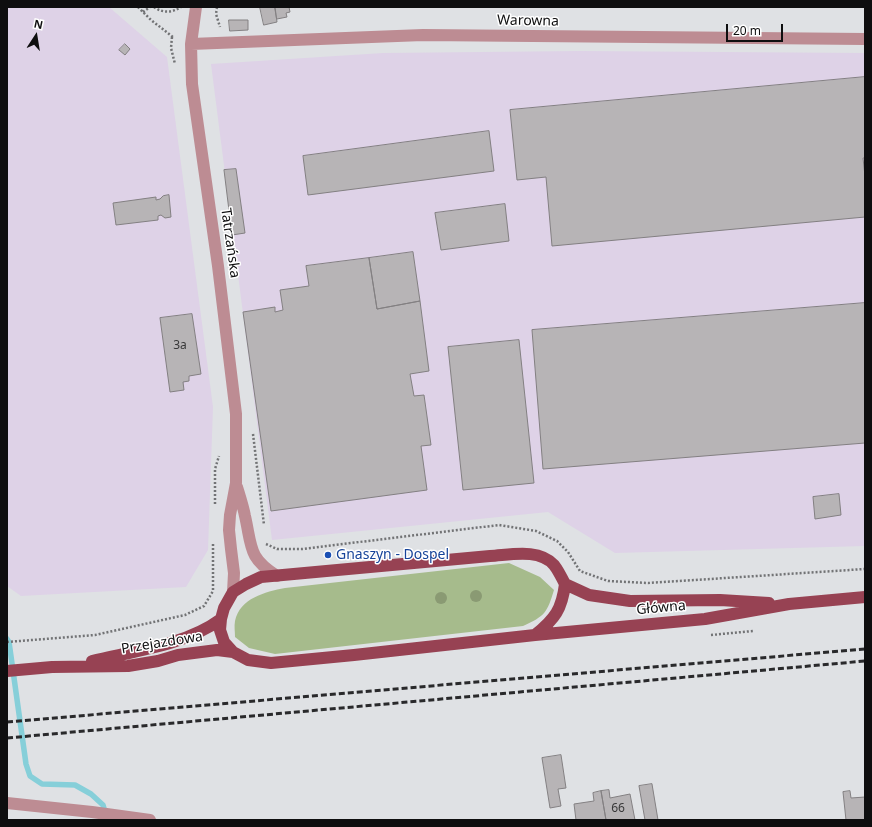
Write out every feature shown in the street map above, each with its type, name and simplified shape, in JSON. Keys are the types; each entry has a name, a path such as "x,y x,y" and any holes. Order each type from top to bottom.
{"main road":[{"path":"233,652 224,642 220,630 224,608 233,592 261,577 527,554 541,556 553,564 565,584 563,598 557,612 550,623 535,635"},
{"name":"Główna","path":"565,584 589,595 630,601 720,600 789,604"},
{"name":"Główna","path":"233,652 248,660 271,663 535,635 705,619 789,604 865,597"},
{"name":"Przejazdowa","path":"72,666 164,644 198,633 221,619"},
{"name":"Przejazdowa","path":"7,671 72,666 128,666 158,661 178,655 217,650 233,652"}],"street":[{"name":"Tatrzańska","path":"196,7 191,47 192,84 218,266 236,414 236,484 230,515 231,549 234,573 233,592"},
{"name":"Warowna","path":"191,47 224,42 423,35 865,39"},
{"name":"Tatrzańska","path":"236,484 246,517 250,545 256,558 265,568 277,576"},
{"path":"7,802 150,820"}],"path":[{"path":"138,7 151,20 191,47"},
{"path":"143,12 150,7"},
{"path":"154,7 158,10 167,12 177,10 180,7"},
{"path":"217,7 216,14 220,28 223,31 224,42"},
{"path":"258,472 264,525"},
{"path":"266,538 268,544"},
{"path":"7,642 95,635 185,616 204,606 213,591 213,576"}],"shaded area":[{"path":"7,7 109,7 167,57 213,407 208,550 186,587 21,596 7,586"},
{"path":"580,51 865,53 865,546 615,553 548,512 272,540 211,64 383,53"}],"green space":[{"path":"509,563 540,577 554,590 544,613 523,626 275,654 249,648 235,637 235,621 242,607 254,597 269,592 285,588"}],"building":[{"path":"260,7 275,7 277,22 264,25"},
{"path":"275,7 289,7 290,12 286,13 287,17 277,19"},
{"path":"229,20 248,20 248,30 230,31"},
{"path":"125,44 130,49 125,55 119,50"},
{"path":"865,77 865,158 863,158 865,176 865,217 552,246 546,177 517,180 510,110"},
{"path":"489,131 494,171 308,195 303,156"},
{"path":"236,169 245,233 232,235 224,170"},
{"path":"169,195 171,217 165,218 161,215 158,216 158,220 116,225 113,203 156,197 156,200 163,196"},
{"path":"505,204 509,241 441,250 435,213"},
{"path":"413,252 420,301 377,309 369,258"},
{"path":"369,258 377,309 420,301 429,371 410,374 414,396 424,395 431,445 421,446 427,490 271,511 243,312 275,307 275,312 283,310 280,290 309,286 306,266"},
{"path":"865,303 865,443 543,469 532,330"},
{"path":"192,314 201,374 189,376 189,381 183,382 184,390 170,392 160,318"},
{"path":"519,340 534,483 463,490 448,347"},
{"path":"839,494 841,515 815,519 813,497"},
{"path":"561,755 566,788 558,789 561,806 550,808 542,758"},
{"path":"652,784 658,820 645,820 639,786"},
{"path":"609,790 610,798 630,794 635,820 606,820 601,791"},
{"path":"601,791 606,820 576,820 574,804 594,801 593,793"},
{"path":"850,791 851,798 865,797 865,820 846,820 843,792"}],"waterway":[{"path":"7,639 9,642 26,764 30,776 42,784 75,785 91,794 103,805 106,815"}],"railway":[{"path":"7,722 865,649"},
{"path":"7,738 865,661"}],"place":[{"name":"Gnaszyn - Dospel","path":"328,555"}]}
